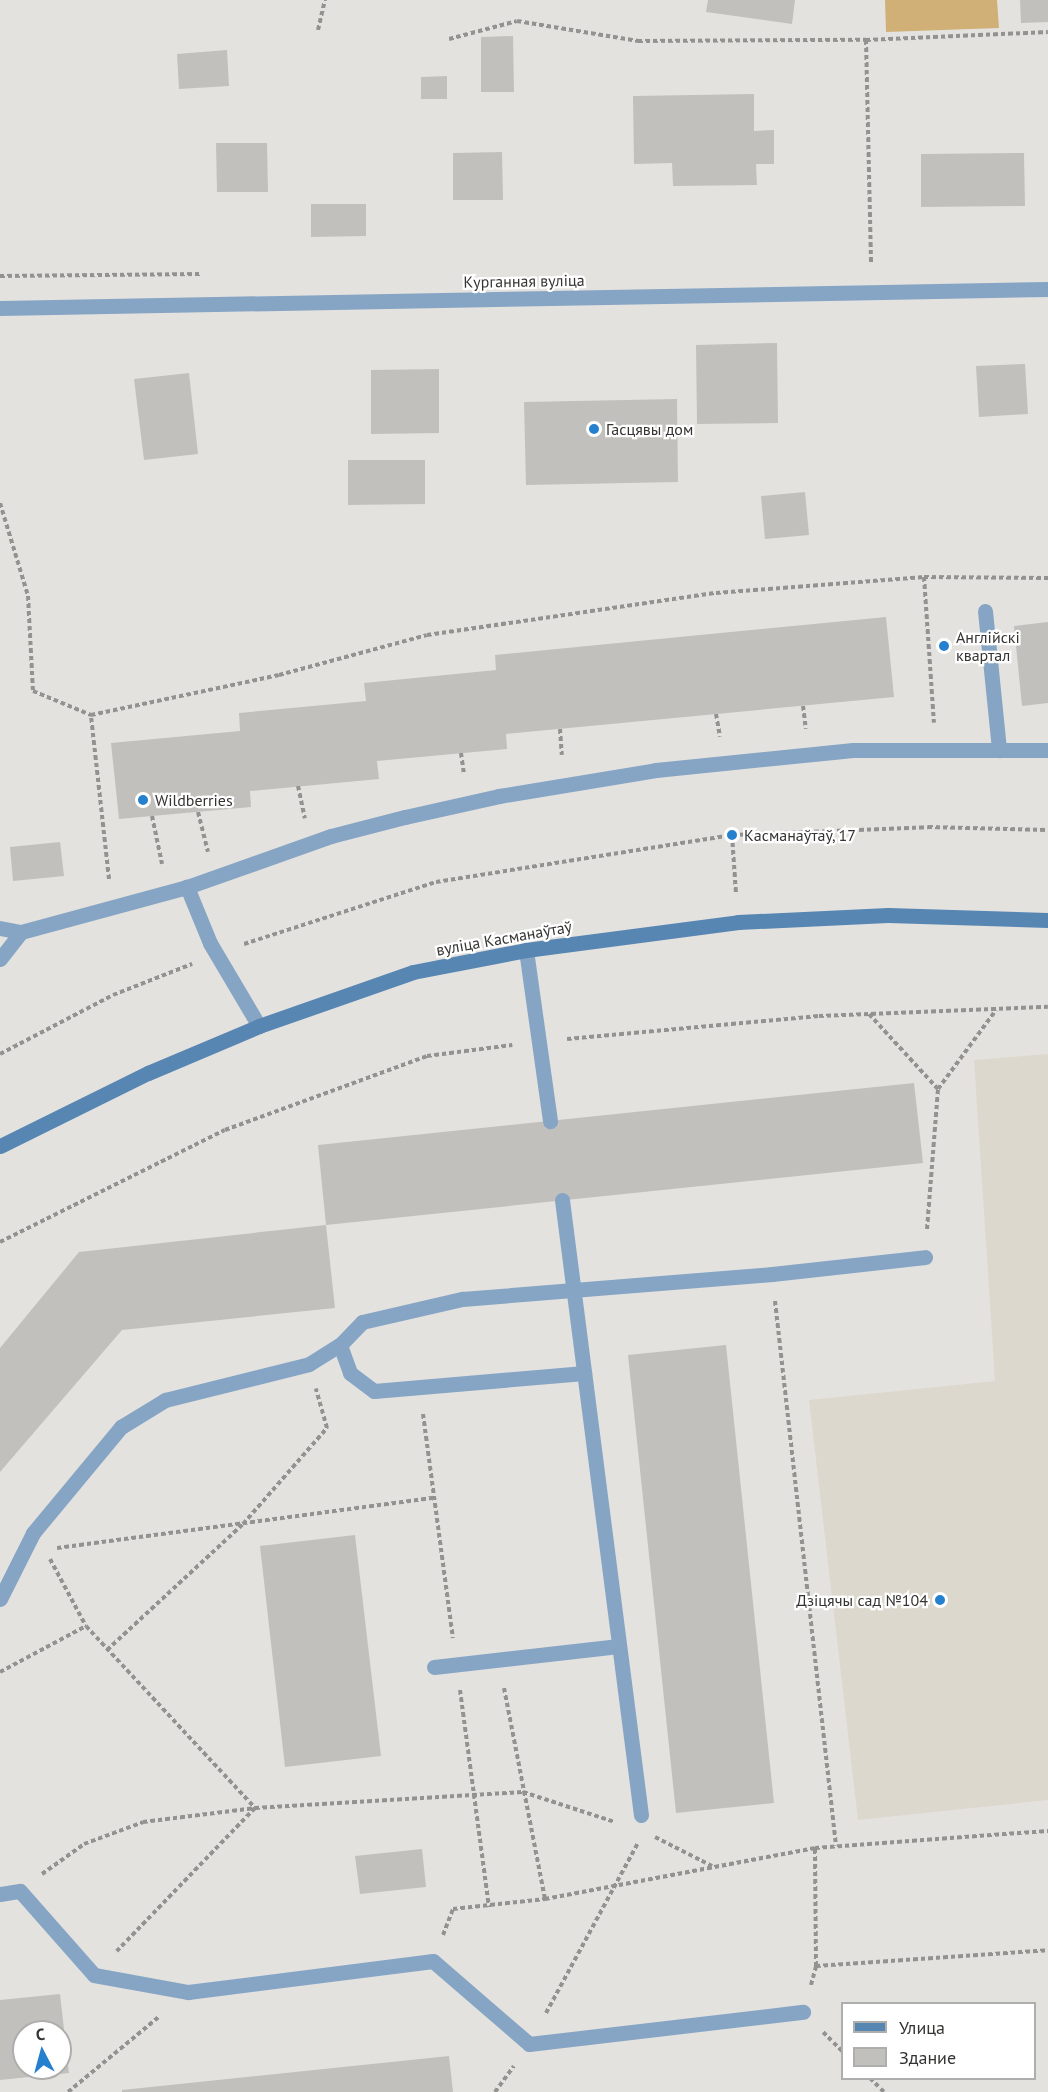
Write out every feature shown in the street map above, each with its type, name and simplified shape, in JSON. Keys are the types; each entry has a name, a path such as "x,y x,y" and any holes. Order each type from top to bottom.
{"street":[{"name":"Курганная вуліца","path":"0,308 1048,289"},
{"path":"985,611 999,750"},
{"path":"0,928 21,932 187,887 331,836 499,796 656,770 853,750 935,748 1048,750"},
{"path":"187,887 217,954 259,1026"},
{"name":"вуліца Касманаўтаў","path":"0,1146 148,1073 259,1026 413,972 526,950 738,922 888,915 1048,920"},
{"path":"0,960 21,932"},
{"path":"526,950 550,1121"},
{"path":"562,1200 641,1815"},
{"path":"0,1599 33,1533 121,1427 165,1400 309,1364 340,1345 362,1322 462,1299 772,1274 924,1257"},
{"path":"340,1345 350,1373 374,1391 584,1373"},
{"path":"434,1667 619,1646"},
{"path":"0,1894 20,1891 94,1975 188,1992 433,1961 529,2044 803,2012"}],"path":[{"path":"318,30 325,0"},
{"path":"448,39 516,21 638,41 866,40 1048,32"},
{"path":"866,40 871,293"},
{"path":"0,503 28,596 33,691 91,715 279,675 427,635 716,593 924,577 1048,578"},
{"path":"924,577 935,748"},
{"path":"803,706 806,729"},
{"path":"716,714 720,737"},
{"path":"91,715 111,907"},
{"path":"560,729 562,755"},
{"path":"461,753 464,775"},
{"path":"298,786 305,819"},
{"path":"198,812 207,852"},
{"path":"152,816 162,864"},
{"path":"0,1054 113,995 325,915 436,882 732,835 928,827 1048,830"},
{"path":"732,835 738,922"},
{"path":"0,1242 225,1130 427,1056 539,1041 869,1014 1048,1007"},
{"path":"924,1257 938,1089 997,1009"},
{"path":"869,1014 938,1089"},
{"path":"772,1274 836,1846"},
{"path":"107,1650 243,1524 327,1428 309,1364"},
{"path":"255,1808 86,1626 45,1550 434,1498"},
{"path":"0,1672 86,1626"},
{"path":"499,1660 545,1899"},
{"path":"20,1891 84,1844 143,1822 255,1808 523,1792 644,1832 712,1866"},
{"path":"94,1975 255,1808"},
{"path":"529,2044 613,1885 644,1832 641,1815"},
{"path":"433,1961 453,1909 545,1899 815,1848 1048,1832"},
{"path":"815,1848 816,1966 803,2012 841,2049"},
{"path":"816,1966 1048,1950"},
{"path":"68,2092 188,1992"},
{"path":"871,2080 884,2092"}],"shaded area":[{"path":"885,0 997,0 999,28 886,32"},
{"name":"Дзіцячы сад №104","path":"1048,1054 1048,1800 858,1820 809,1400 995,1381 974,1060"}],"building":[{"path":"708,0 795,0 792,24 706,12"},
{"path":"1020,0 1048,0 1048,22 1021,23"},
{"path":"513,36 514,92 481,92 481,37"},
{"path":"227,50 229,86 179,89 177,54"},
{"path":"447,76 447,99 421,99 421,77"},
{"path":"754,94 754,131 774,130 774,164 756,164 757,185 673,186 672,163 634,164 633,96"},
{"path":"216,143 267,143 268,192 217,192"},
{"path":"502,152 503,200 453,200 453,153"},
{"path":"1024,153 1025,206 921,207 921,154"},
{"path":"311,204 366,204 366,236 311,237"},
{"path":"777,343 778,423 697,424 696,345"},
{"path":"1025,364 1028,414 979,417 976,366"},
{"path":"439,369 439,433 371,434 371,370"},
{"path":"189,373 198,454 144,460 134,379"},
{"path":"677,399 678,482 526,485 524,402"},
{"path":"348,460 425,460 425,504 348,505"},
{"path":"805,492 809,535 765,539 761,496"},
{"path":"886,617 894,697 506,734 507,749 377,761 379,779 250,791 251,807 119,819 111,743 240,731 239,713 366,701 364,683 496,670 495,655"},
{"path":"1048,622 1048,703 1022,706 1014,626"},
{"path":"60,842 64,876 13,881 10,847"},
{"path":"914,1083 923,1163 326,1225 318,1145"},
{"path":"326,1225 335,1308 122,1330 0,1472 0,1348 79,1252"},
{"path":"726,1345 774,1803 676,1813 628,1355"},
{"path":"355,1535 381,1756 285,1767 260,1546"},
{"path":"422,1849 426,1887 360,1894 355,1856"},
{"path":"60,1994 63,2020 12,2020 12,2079 0,2080 0,2000"},
{"path":"449,2056 453,2092 122,2092 122,2090"}],"place":[{"name":"Гасцявы дом","path":"594,429"},
{"name":"Англійскі квартал","path":"944,646"},
{"name":"Wildberries","path":"143,800"},
{"name":"Касманаўтаў, 17","path":"732,835"},
{"name":"Дзіцячы сад №104","path":"940,1600"}]}
